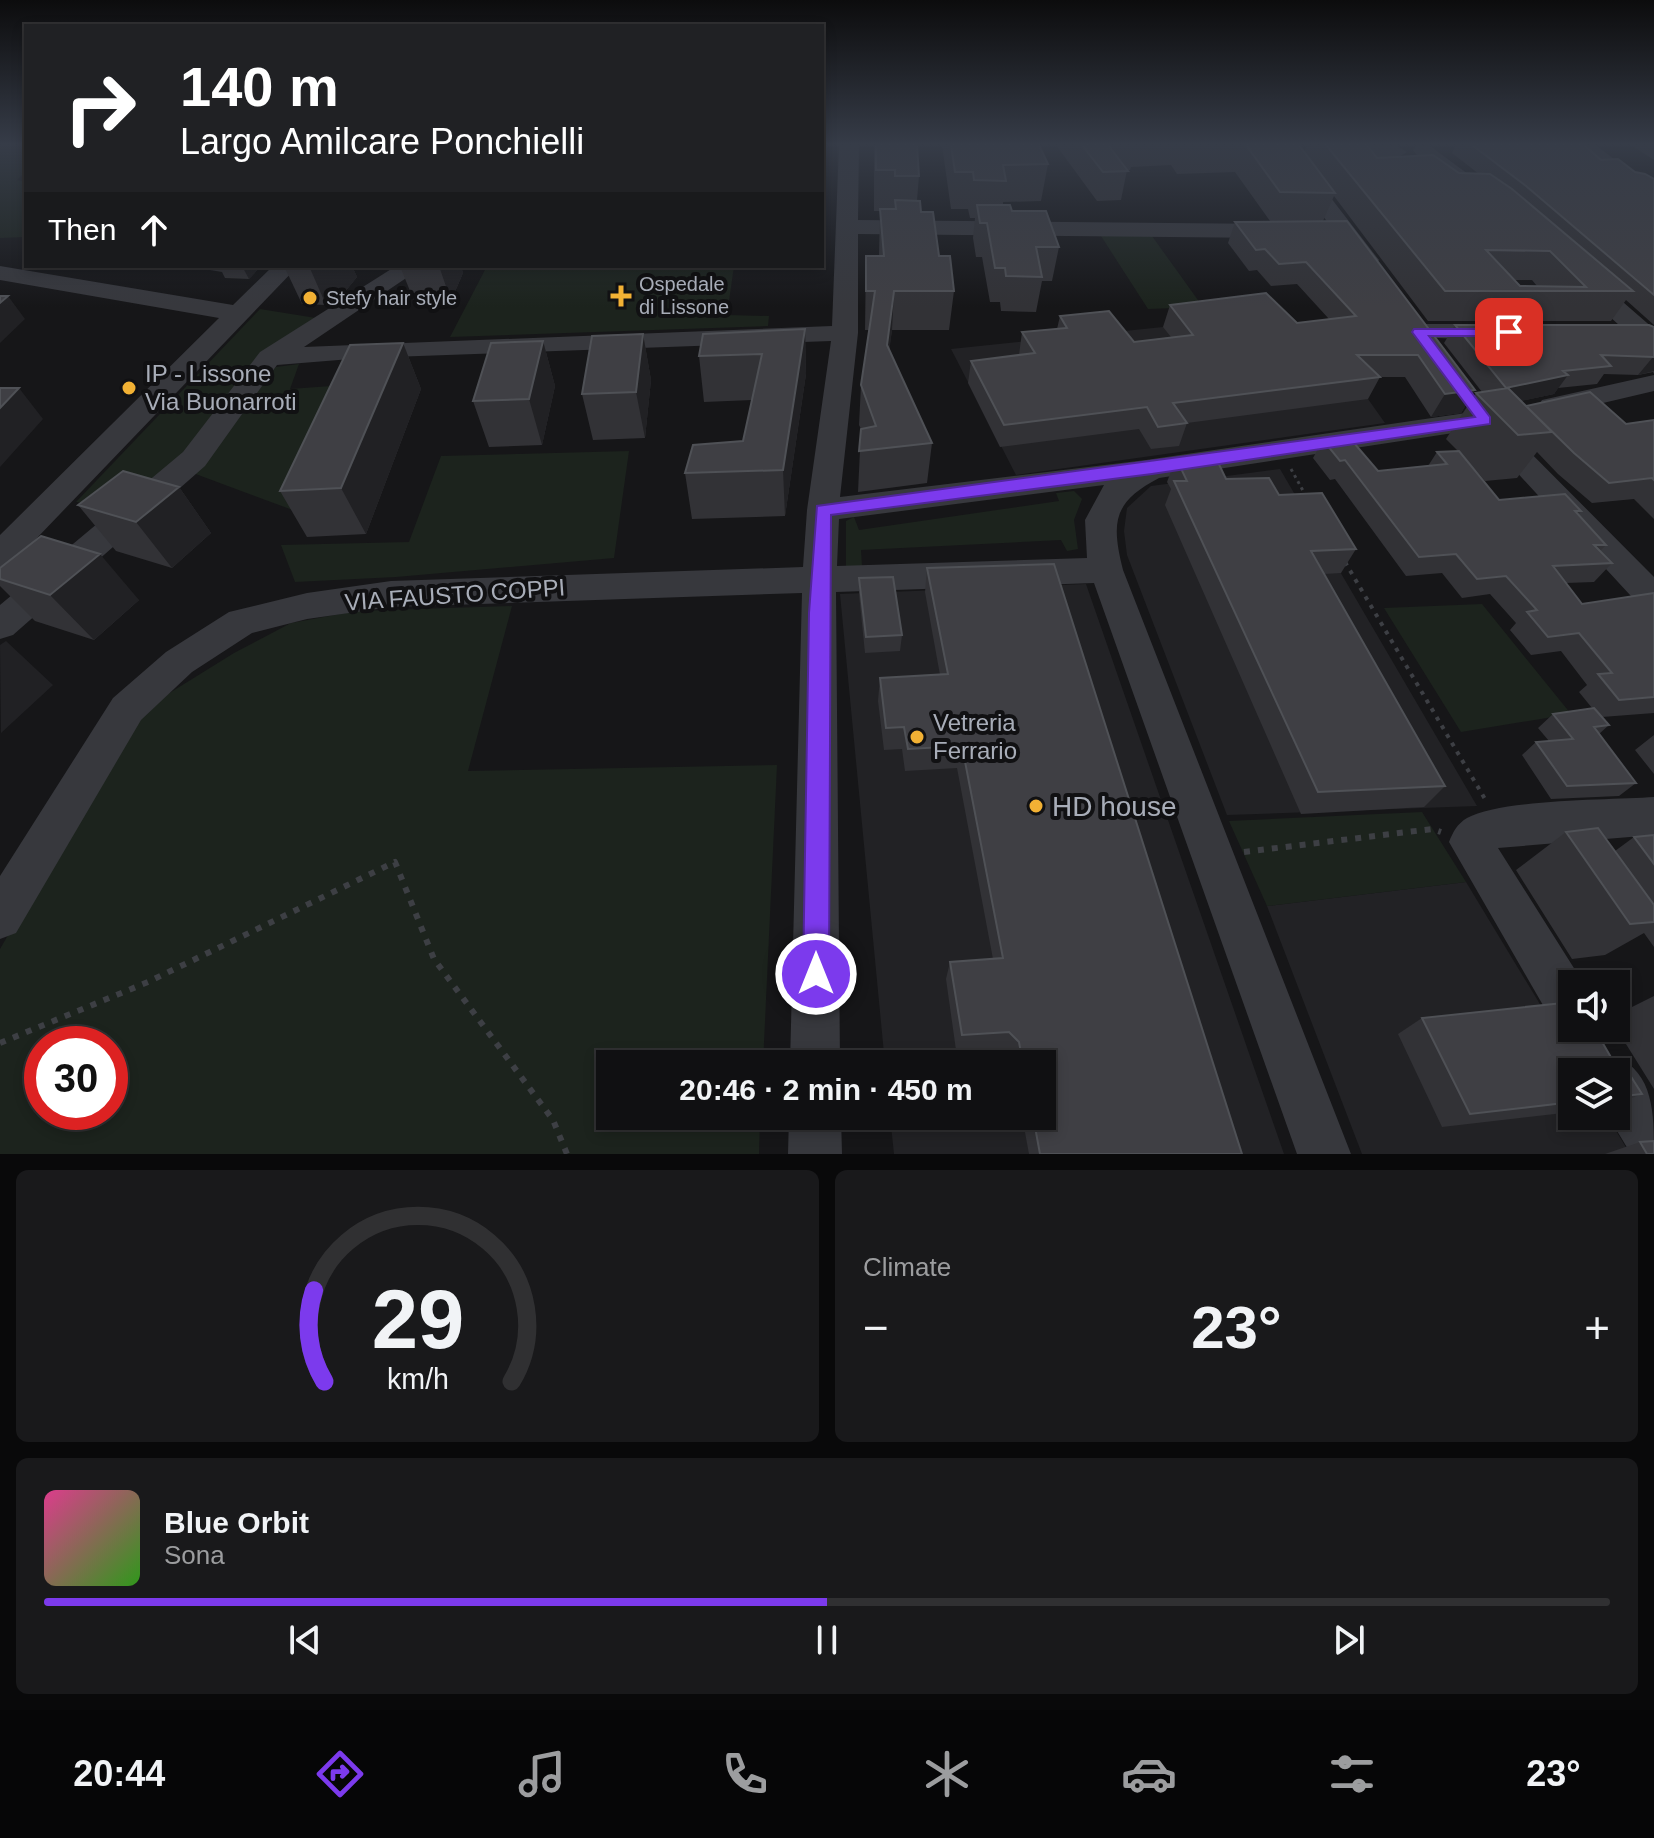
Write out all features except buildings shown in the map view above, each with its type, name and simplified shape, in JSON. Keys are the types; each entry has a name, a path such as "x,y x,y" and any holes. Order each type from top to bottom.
{"street":[{"path":"815,1050 819,579 823,510 845,333 848,199"},
{"path":"1327,199 1383,282"},
{"path":"1491,199 1506,210"},
{"path":"848,227 1347,232"},
{"path":"1566,264 1647,337"},
{"path":"72,286 97,268"},
{"path":"0,555 284,268"},
{"path":"0,625 194,459 269,358 409,268"},
{"path":"0,273 238,314"},
{"path":"1401,307 1438,357"},
{"path":"1419,332 1524,332"},
{"path":"1599,332 1647,337"},
{"path":"269,358 363,350 845,333"},
{"path":"823,510 1279,450 1476,408 1654,383"},
{"path":"1476,408 1654,599"},
{"path":"1152,469 1119,488 1108,498 1101,513 1100,546 1106,570 1210,856 1324,1154"},
{"name":"VIA FAUSTO COPPI","path":"0,917 127,709 179,662 242,622 307,606 391,594 1106,570"},
{"path":"1558,981 1486,834 1654,816"},
{"path":"1630,1104 1654,1143"},
{"path":"815,1130 815,1154"}],"path":[{"path":"1279,450 1311,504"},
{"path":"1343,557 1486,834"},
{"path":"1210,856 1432,829 1486,834"},
{"path":"0,1043 148,982 395,862 434,959 553,1120 567,1154"}],"shaded area":[{"path":"0,199 24,199 24,237 0,238"},
{"path":"1101,236 1152,236 1203,307 1148,309"},
{"name":"Ospedale di Lissone","path":"486,268 734,268 727,315 769,316 768,326 450,337"},
{"path":"260,309 316,318 194,449 126,507 76,502"},
{"path":"1163,327 1368,399 1385,423 1016,475 951,349"},
{"path":"299,364 290,389 331,386 298,512 193,473 264,379 276,367"},
{"path":"629,451 614,558 396,577 295,582 281,545 409,542 441,456"},
{"path":"1280,469 1477,806 1227,815 1127,555 1124,531 1127,508 1151,486"},
{"path":"1074,491 1082,499 1074,520 1078,549 1067,551 1061,540 861,550 862,566 846,566 846,521 854,517 859,530 1059,501 1056,493"},
{"path":"1086,584 1284,1154 894,1154 891,1130 1056,1130 1056,1050 884,1050 840,594"},
{"path":"1482,604 1571,714 1461,732 1384,608"},
{"path":"512,606 468,771 777,765 764,1050 596,1050 596,1130 760,1130 759,1154 0,1154 0,949 126,733 168,694 234,653 291,623 357,611"},
{"path":"1422,812 1466,882 1267,906 1229,821"},
{"path":"1466,882 1558,1034 1558,1042 1563,1042 1573,1058 1558,1058 1558,1130 1615,1130 1630,1154 1362,1154 1267,906"}],"place":[{"name":"Ospedale di Lissone","path":"621,296"},
{"name":"Stefy hair style","path":"310,298"},
{"name":"IP - Lissone Via Buonarroti","path":"129,388"},
{"name":"Vetreria Ferrario","path":"917,737"},
{"name":"HD house","path":"1036,806"}],"route":[{"path":"816,974 818,613 823,510 1152,469 1485,421 1419,332 1509,332"}]}
